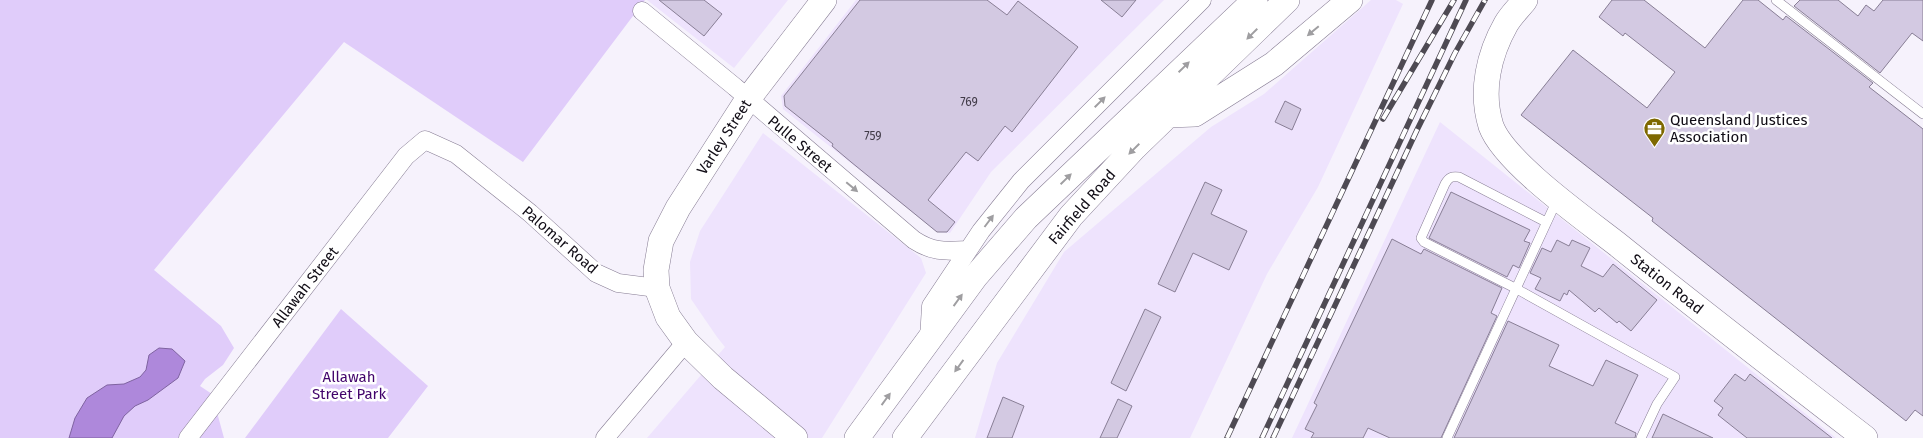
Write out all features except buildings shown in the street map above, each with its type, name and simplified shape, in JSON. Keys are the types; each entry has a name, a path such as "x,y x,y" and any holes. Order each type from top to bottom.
{"main road":[{"name":"Varley Street","path":"657,288 656,270 658,256 661,241 669,224 748,99 824,0"},
{"name":"Fairfield Road","path":"857,438 975,277 1026,218 1255,0"},
{"name":"Fairfield Road","path":"906,437 1071,216 1134,148 1287,0"},
{"path":"1168,115 1194,114 1274,64 1350,0"},
{"name":"Station Road","path":"1525,0 1507,22 1490,57 1486,92 1492,127 1510,156 1558,197 1865,438"},
{"path":"657,288 668,317 686,342 722,378 795,438"}],"street":[{"path":"930,339 931,306 968,250 1000,207 1022,180 1202,0"},
{"name":"Pulle Street","path":"642,11 914,240 923,246 938,251 968,250"},
{"name":"Palomar Road","path":"425,140 456,154 530,213 596,273 618,283 657,288"},
{"name":"Allawah Street","path":"188,438 406,156 425,140"},
{"path":"605,438 686,342"}],"lane":[{"path":"1776,0 1923,114"},
{"path":"1546,222 1459,177 1453,176 1448,178 1421,238 1424,242 1515,288 1675,377 1657,404 1641,438"},
{"path":"1447,438 1558,197"}],"shaded area":[{"path":"647,0 788,0 734,68"},
{"path":"856,0 1164,0 991,172 950,233 937,232 783,109 781,96"},
{"path":"1371,0 1396,0 1403,4 1318,187 1267,274 1190,438 975,438 997,363 1064,252 1211,127 1264,94"},
{"path":"1440,122 1836,438 1292,438"},
{"path":"763,133 921,258 926,273 822,438 647,438 725,347 691,299 690,262 700,231"},
{"path":"159,348 172,349 185,361 178,378 148,400 135,406 124,416 112,438 69,438 75,418 87,398 107,385 124,384 140,377 146,370 149,355"}],"green space":[{"path":"0,0 645,0 523,162 344,42 154,270 221,326 234,348 223,365 205,379 200,386 212,394 224,438 0,438"},
{"name":"Allawah Street Park","path":"341,309 428,386 388,438 245,438"}],"railway":[{"path":"1227,438 1432,0"},
{"path":"1383,119 1454,0"},
{"path":"1262,438 1466,0"},
{"path":"1273,438 1417,130 1455,53 1485,0"}],"place":[{"name":"Queensland Justices Association","path":"1654,148"}]}
